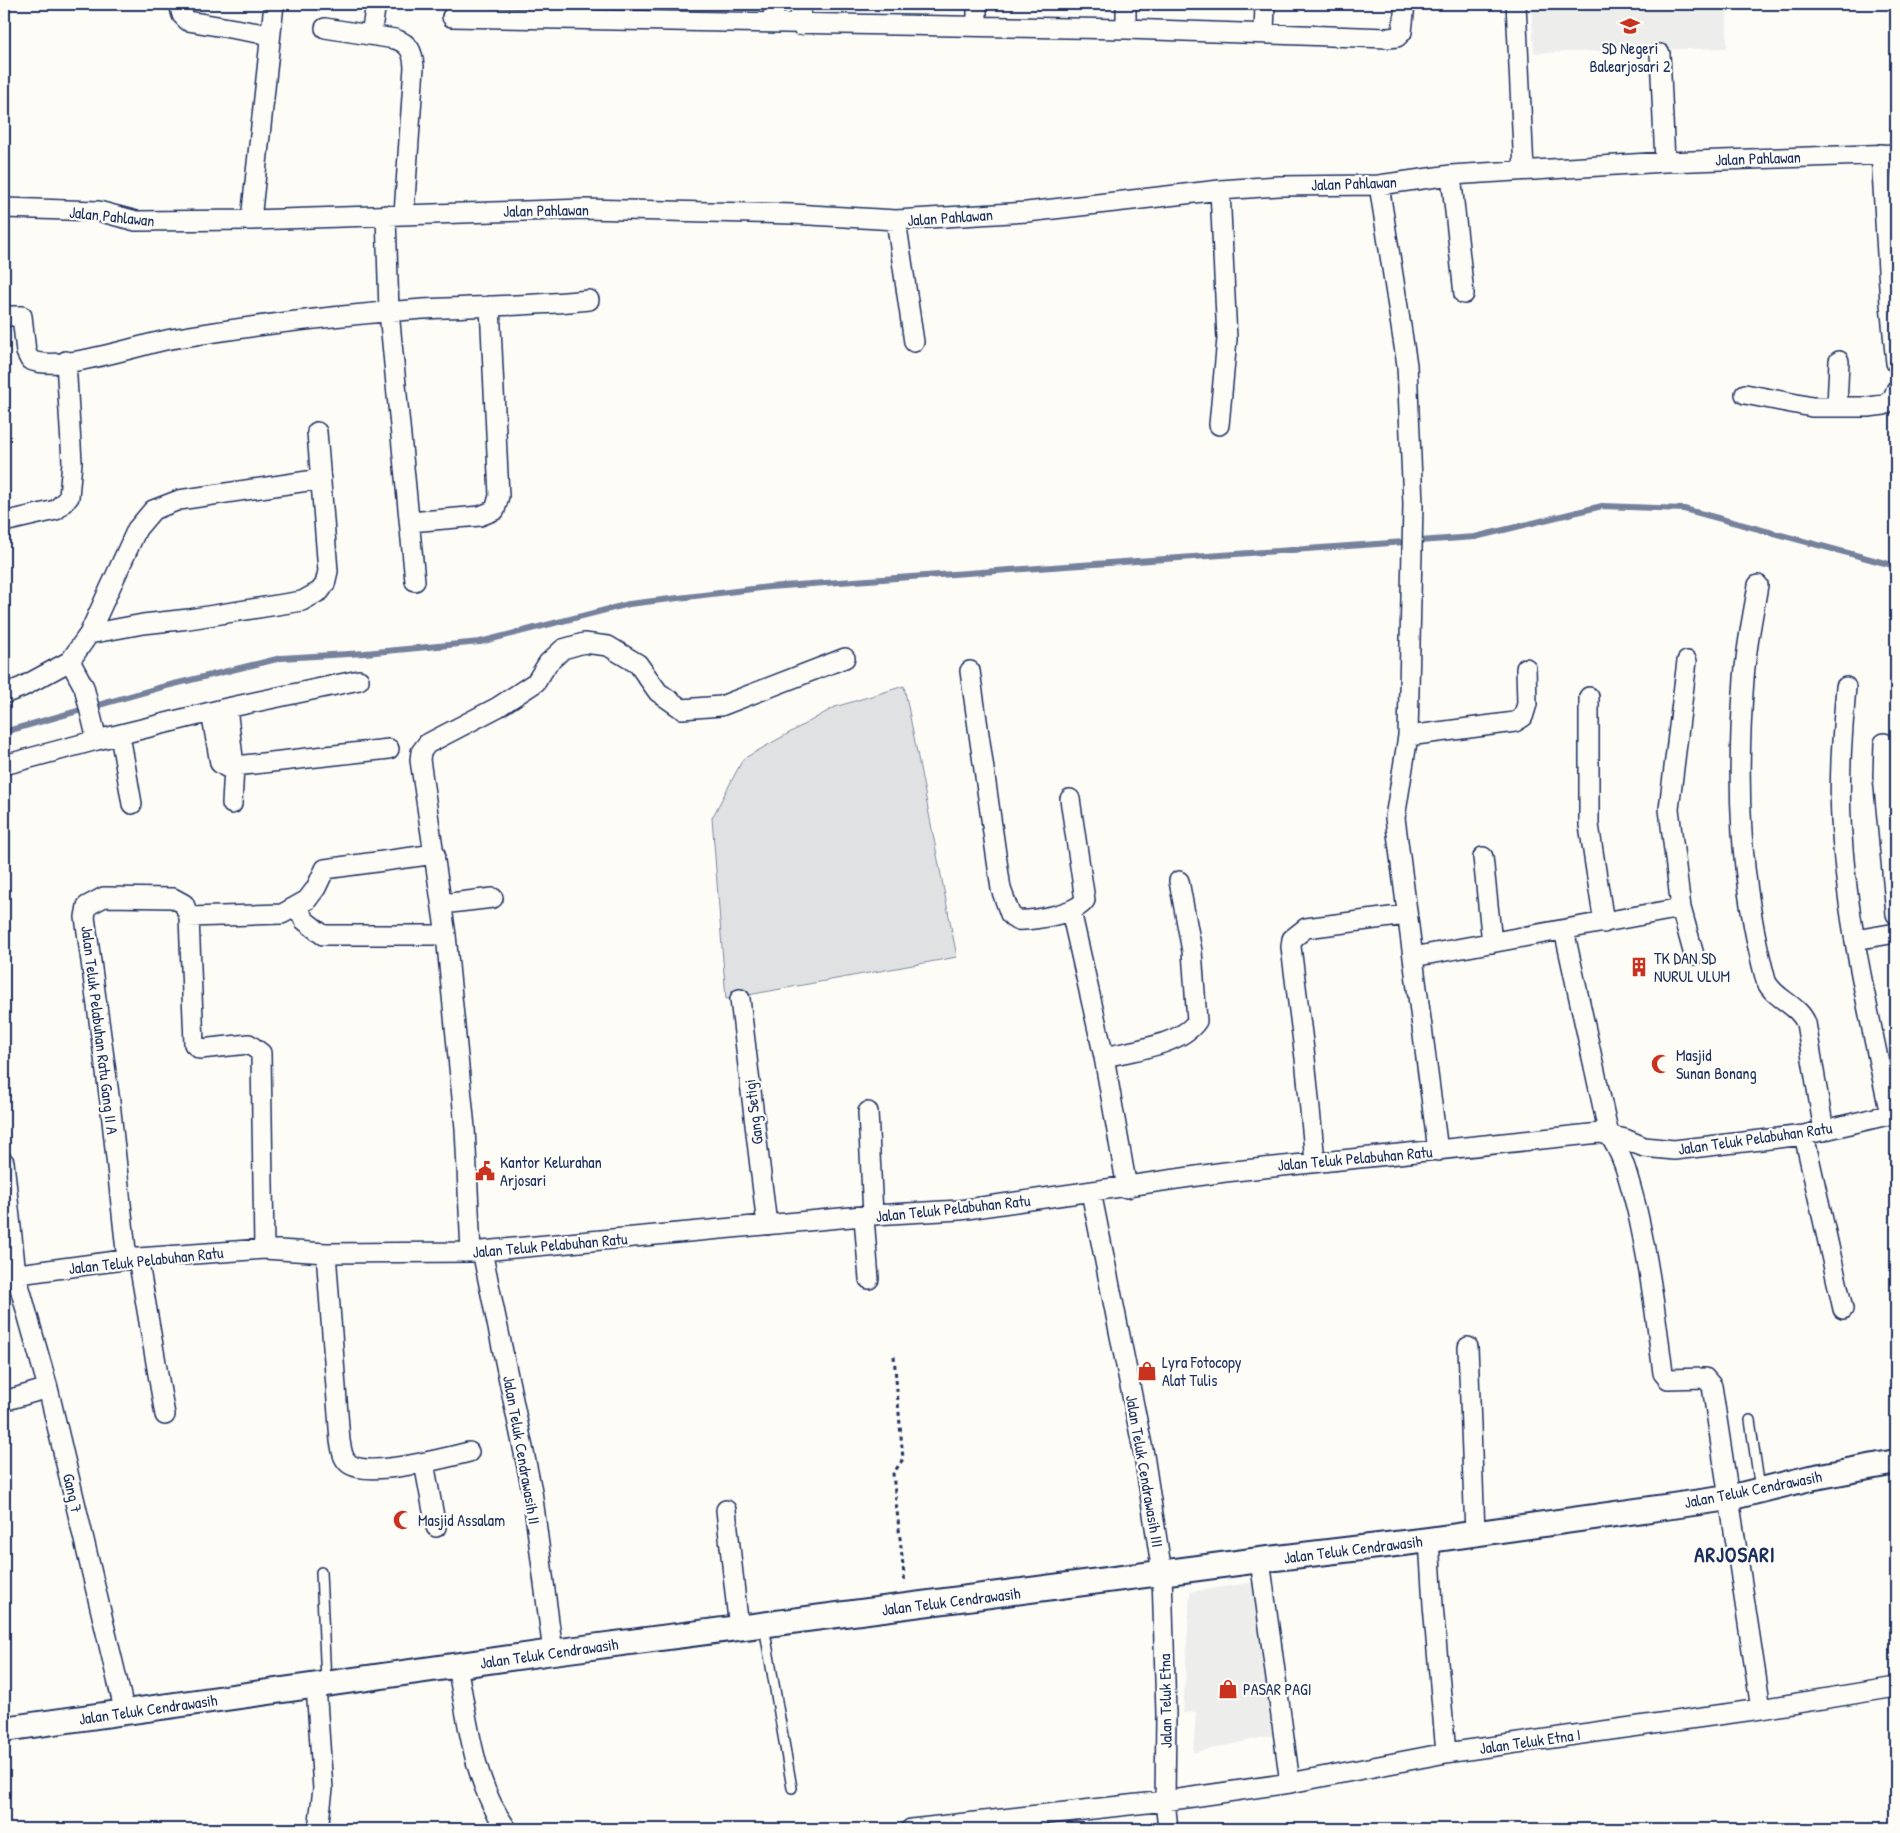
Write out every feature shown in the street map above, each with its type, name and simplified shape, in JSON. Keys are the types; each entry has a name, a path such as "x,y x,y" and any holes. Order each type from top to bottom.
{"street":[{"path":"179,4 182,15 188,21 270,35"},
{"path":"252,220 274,4"},
{"path":"372,34 376,4"},
{"path":"773,23 774,4"},
{"path":"800,25 801,4"},
{"path":"977,4 977,26"},
{"path":"1126,4 1126,29"},
{"path":"1264,33 1265,4"},
{"path":"452,18 514,12 800,25 1126,29 1393,38 1403,29 1405,4"},
{"path":"1516,4 1524,170"},
{"path":"325,28 372,34 404,42 413,55 413,85 395,215 389,312 415,581"},
{"path":"1660,54 1665,162"},
{"path":"1889,154 1896,363"},
{"name":"Jalan Pahlawan","path":"4,208 98,211 136,221 252,220 584,209 793,214 896,220 1018,212 1220,190 1278,186 1379,185 1524,170 1665,162 1889,154"},
{"path":"1452,176 1464,294"},
{"path":"1379,185 1407,364 1413,504 1408,736 1395,818 1406,915 1438,1151"},
{"path":"1218,425 1227,338 1220,190"},
{"path":"896,220 914,342"},
{"path":"4,316 22,316 26,352 30,360 66,361 228,330 389,312 546,305 589,300"},
{"path":"410,522 480,516 495,510 499,496 490,306"},
{"path":"4,522 56,510 69,497 72,462 66,361"},
{"path":"1837,407 1839,361"},
{"path":"1745,394 1812,407 1837,407 1884,405 1893,398 1896,390"},
{"path":"89,634 143,624 189,620 302,601 316,595 325,584 328,571 317,432"},
{"path":"4,694 22,687 70,661 89,634 137,529 153,510 179,500 321,479"},
{"path":"1758,585 1744,677 1739,790 1741,831 1748,888 1766,980 1772,990 1800,1013 1806,1023 1824,1131"},
{"name":"Jalan Teluk Cendrawasih II","path":"553,1652 532,1490 477,1251 446,935 420,760 421,752 427,744 498,708 536,682 548,663 563,649 584,643 608,646 638,664 658,692 682,709 721,706 845,658"},
{"path":"70,661 84,688 97,740"},
{"path":"1687,661 1669,809 1680,908 1694,955"},
{"path":"1408,736 1515,722 1523,718 1527,704 1526,668"},
{"path":"970,671 1000,880 1010,914 1014,919 1021,920 1071,911 1081,906 1086,898 1077,855 1070,799"},
{"path":"4,765 219,710 359,680"},
{"path":"1846,687 1842,740 1842,834 1855,940 1893,1114"},
{"path":"1589,697 1590,825 1604,923"},
{"path":"219,710 234,766 232,804"},
{"path":"120,736 132,804"},
{"path":"1884,743 1889,774 1896,914"},
{"path":"234,766 389,749"},
{"path":"264,1249 261,1053 249,1044 200,1049 194,1044 189,917 282,914 298,907 307,900 316,888 325,869 435,854"},
{"path":"1483,857 1492,943"},
{"path":"1104,1057 1164,1042 1184,1032 1197,1021 1192,951 1179,881"},
{"name":"Jalan Teluk Pelabuhan Ratu Gang II A","path":"132,1259 85,909 90,903 104,897 173,898 184,904 189,917"},
{"path":"442,904 493,898"},
{"path":"298,907 304,920 323,935 446,935"},
{"path":"1413,957 1680,908"},
{"path":"1071,911 1104,1057 1127,1188"},
{"path":"1315,1161 1305,1058 1291,947 1292,939 1306,928 1406,915"},
{"path":"1564,930 1609,1134 1619,1150 1629,1180 1648,1256 1663,1373 1668,1379 1705,1378 1711,1384 1761,1709"},
{"path":"1855,940 1896,933"},
{"name":"Gang Setigi","path":"740,999 767,1225"},
{"path":"868,1112 869,1279"},
{"name":"Jalan Teluk Pelabuhan Ratu","path":"10,1275 132,1259 264,1249 326,1253 477,1251 869,1216 960,1210 1315,1161 1609,1134 1644,1147 1674,1150 1804,1135 1893,1114"},
{"path":"1804,1135 1843,1308"},
{"name":"Gang 7","path":"4,1162 10,1275 48,1388 125,1713"},
{"name":"Jalan Teluk Cendrawasih III","path":"1091,1192 1144,1455 1162,1573"},
{"path":"326,1253 343,1456 352,1465 364,1468 424,1463 469,1452"},
{"path":"132,1259 165,1415"},
{"path":"1468,1347 1475,1533"},
{"path":"4,1401 48,1388"},
{"name":"Jalan Teluk Cendrawasih","path":"4,1729 553,1652 1260,1560 1429,1540 1729,1498 1760,1489 1896,1462"},
{"path":"424,1463 436,1527"},
{"path":"726,1510 739,1629"},
{"path":"1429,1540 1432,1605 1446,1753"},
{"path":"1260,1560 1290,1782"},
{"name":"Jalan Teluk Etna","path":"1162,1573 1166,1715 1165,1801 1168,1829"},
{"path":"457,1666 482,1779 495,1812 508,1829"},
{"path":"318,1829 323,1789 321,1684"},
{"name":"Jalan Teluk Etna I","path":"911,1829 1165,1801 1290,1782 1446,1753 1761,1709 1896,1687"}],"lane":[{"path":"1750,1420 1760,1489"},
{"path":"321,1572 321,1684"},
{"path":"764,1626 792,1788"}],"path":[{"path":"894,1356 903,1459 892,1474 907,1607"}],"shaded area":[{"name":"SD Negeri Balearjosari 2","path":"1531,4 1727,4 1727,48 1534,53"},
{"path":"904,686 957,957 726,999 712,818 743,759 835,707"},
{"name":"PASAR PAGI","path":"1255,1582 1278,1734 1193,1753 1196,1712 1183,1713 1190,1592"}],"waterway":[{"path":"4,732 162,687 281,658 365,653 480,642 629,604 769,587 1475,537 1602,506 1684,509 1896,566"}],"place":[{"name":"SD Negeri Balearjosari 2","path":"1630,26"},
{"name":"TK DAN SD NURUL ULUM","path":"1639,967"},
{"name":"Masjid Sunan Bonang","path":"1661,1064"},
{"name":"Kantor Kelurahan Arjosari","path":"485,1171"},
{"name":"Lyra Fotocopy Alat Tulis","path":"1147,1371"},
{"name":"Masjid Assalam","path":"403,1520"},
{"name":"PASAR PAGI","path":"1228,1689"}],"district":[{"name":"ARJOSARI","path":"1735,1555"}]}
